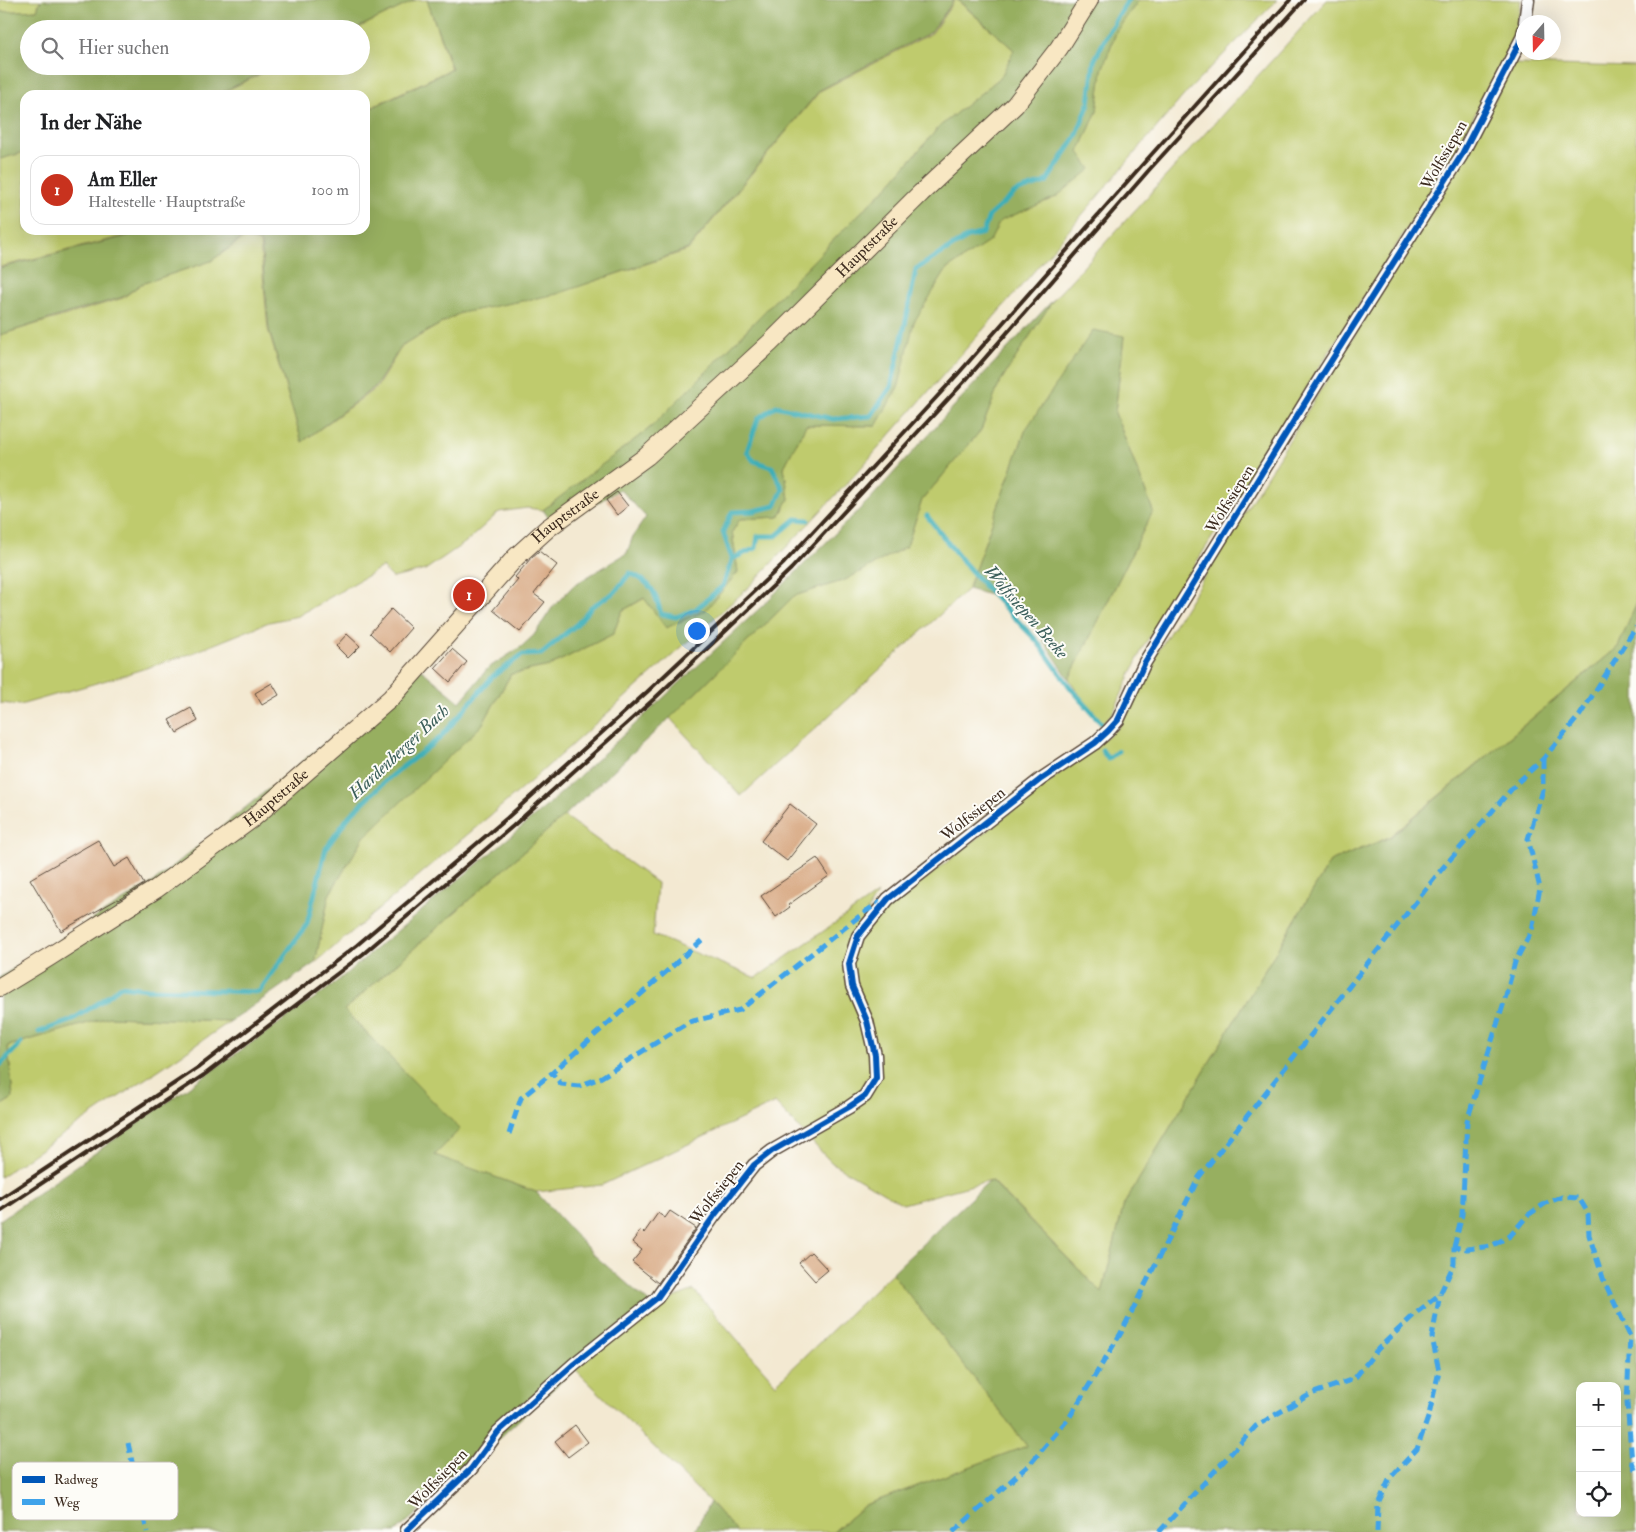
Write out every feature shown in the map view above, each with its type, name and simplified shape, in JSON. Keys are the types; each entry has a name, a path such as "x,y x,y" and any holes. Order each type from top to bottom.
{"main road":[{"name":"Hauptstraße","path":"0,986 49,958 156,889 253,818 391,698 516,557 548,528 647,456 770,343 921,193 1015,105 1059,48 1089,0"}],"street":[{"path":"1526,15 1528,0"},
{"name":"Wolfssiepen","path":"407,1530 471,1469 498,1432 574,1364 657,1298 714,1216 754,1165 772,1151 865,1096 876,1078 875,1055 868,1021 852,986 849,964 858,936 888,899 1026,790 1108,732 1118,720 1150,654 1321,377 1461,156 1516,50"}],"green space":[{"path":"0,0 40,0 37,10 0,12"},
{"path":"41,0 416,0 370,22 370,20 20,20 20,75 257,75 226,90 20,90 20,153 0,159 0,12 37,10"},
{"path":"416,0 427,0 451,69 370,108 370,90 227,90 258,75 370,75 370,22"},
{"path":"427,0 954,0 931,32 820,90 688,249 557,294 460,313 402,345 376,386 302,442 269,330 261,242 244,237 211,261 141,284 123,297 0,335 0,268 131,235 370,235 370,109 452,69"},
{"path":"955,0 1014,50 1001,77 939,127 890,184 651,427 543,510 527,508 499,512 466,542 425,570 393,578 382,567 298,616 269,622 190,654 124,675 20,705 0,703 0,335 123,298 141,284 211,261 244,238 260,242 268,329 302,442 377,387 402,346 460,313 556,294 688,250 820,91 932,33"},
{"path":"958,0 1139,0 1117,30 1102,70 1097,111 1079,152 1091,169 1056,197 1000,221 990,241 947,269 914,322 899,385 876,426 806,425 784,467 789,499 779,517 740,519 732,532 738,572 705,611 666,628 644,598 622,611 613,634 549,666 511,674 482,725 364,837 329,895 315,963 231,1021 109,1017 8,1046 13,1098 0,1106 0,977 155,881 384,695 413,663 460,702 488,668 521,647 534,635 552,608 574,585 627,553 633,536 646,517 620,489 557,529 543,510 651,427 890,184 939,127 1001,77 1014,50"},
{"path":"1139,0 1277,0 1186,93 1030,276 852,478 747,589 531,781 315,963 329,895 364,837 482,725 511,674 549,666 613,634 622,611 645,598 738,572 732,532 740,519 779,517 789,499 784,467 806,425 876,426 899,385 913,322 947,269 990,241 999,221 1056,197 1097,111 1102,70 1117,30"},
{"path":"1327,0 1521,0 1519,15 1516,15 1516,35 1457,149 1143,647 1113,713 1100,725 1069,679 1153,511 1115,413 1124,337 1026,429 968,589 741,796 670,718 794,596 845,580 907,546 922,500 981,430 1000,382 1053,300"},
{"path":"1513,64 1636,67 1636,605 1618,647 1389,837 1330,862 1124,1204 1102,1293 991,1180 903,1204 832,1163 775,1103 602,1185 536,1192 434,1155 459,1129 344,1010 564,816 657,883 653,935 756,978 877,894 867,911 888,908 1118,728 1150,664 1465,158"},
{"path":"20,153 20,235 129,235 0,267 0,159"},
{"path":"1053,300 1000,382 981,430 922,500 907,546 845,580 794,596 670,718 564,816 344,1010 460,1129 435,1155 536,1192 594,1255 653,1306 575,1369 396,1532 0,1532 0,1220 329,988 548,805 760,608 871,498"},
{"path":"1093,330 1124,336 1115,413 1153,511 1069,679 1019,603 968,589 1026,429"},
{"path":"1636,605 1636,1532 833,1532 865,1505 1027,1446 892,1273 990,1180 1102,1293 1124,1204 1330,862 1390,837 1618,647"},
{"path":"109,1017 231,1021 0,1177 0,1106 13,1098 8,1046"},
{"path":"892,1273 1027,1446 865,1505 833,1532 737,1532 710,1502 575,1369 653,1306 694,1290 776,1384"},
{"path":"710,1502 737,1532 694,1532"}],"building":[{"path":"617,492 628,506 617,515 606,500"},
{"path":"539,551 557,565 534,594 545,602 520,632 493,610 518,580 515,577"},
{"path":"391,609 411,628 390,652 370,633"},
{"path":"347,634 360,646 348,658 336,646"},
{"path":"452,649 467,662 450,682 435,668"},
{"path":"272,683 279,695 262,705 255,693"},
{"path":"191,708 198,721 177,733 169,720"},
{"path":"790,804 816,824 787,861 761,841"},
{"path":"98,840 114,867 129,858 144,884 61,931 30,879"},
{"path":"817,858 829,876 788,905 790,907 776,917 761,896"},
{"path":"670,1211 696,1228 658,1283 632,1262 642,1250 632,1242 641,1230 644,1233 658,1213 665,1218"},
{"path":"811,1252 828,1270 815,1281 799,1263"},
{"path":"575,1425 588,1442 568,1457 555,1441"}],"waterway":[{"name":"Hardenberger Bach","path":"39,1032 70,1021 121,986 148,989 259,992 307,924 326,848 350,815 391,776 440,738 493,676 522,655 541,654 577,624 591,607 615,592 630,573 643,580 652,589 661,614 676,617 696,609 723,586 732,559 723,532 732,512 753,511 775,506 783,489 772,467 754,461 747,451 758,419 776,406 833,419 871,416 891,387 916,269 968,237 983,233 989,216 1016,192 1046,182 1076,137 1089,103 1094,61 1109,31 1128,0"},
{"name":"Wolfssiepen Beeke","path":"927,516 988,590 1037,641 1070,687 1104,726"},
{"name":"Wolfssiepen Beeke","path":"732,559 756,548 758,536 776,536 796,519 808,520"},
{"name":"Wolfssiepen Beeke","path":"1102,750 1108,759 1118,751"},
{"name":"Hardenberger Bach","path":"0,1065 21,1043"}],"railway":[{"path":"0,1199 199,1067 357,945 507,818 647,692 784,563 957,375 1290,0"},
{"path":"0,1211 204,1075 363,954 513,826 654,699 791,569 965,381 1149,170 1304,0"}],"marked path":[{"path":"953,1532 1030,1464 1069,1418 1121,1333 1199,1177 1441,870 1516,784 1543,759 1580,715 1636,627"},
{"path":"1454,1247 1462,1215 1467,1121 1515,962 1532,930 1540,888 1528,839 1543,790 1543,759"},
{"path":"702,940 552,1073 561,1084 579,1086 600,1078 689,1022 740,1010 866,911 881,902"},
{"path":"509,1134 521,1098 552,1073"},
{"path":"1159,1532 1256,1426 1311,1394 1354,1379 1378,1349 1416,1313 1440,1294 1454,1264 1454,1247 1467,1249 1491,1246 1510,1236 1528,1215 1546,1203 1562,1197 1579,1198 1588,1213 1589,1235 1604,1281 1630,1336 1627,1403 1632,1462 1636,1472"},
{"path":"1377,1532 1378,1504 1390,1478 1417,1449 1429,1415 1439,1371 1432,1337 1440,1294"},
{"path":"128,1443 132,1462"},
{"path":"144,1520 147,1532"}],"cycle path":[{"path":"407,1530 471,1469 498,1432 574,1364 657,1298 714,1216 754,1165 772,1151 865,1096 876,1078 875,1055 867,1021 852,986 849,964 858,936 888,899 1041,779 1095,743 1118,720 1145,662 1321,377 1461,156 1516,50"}],"place":[{"name":"Am Eller","path":"469,595"}]}
